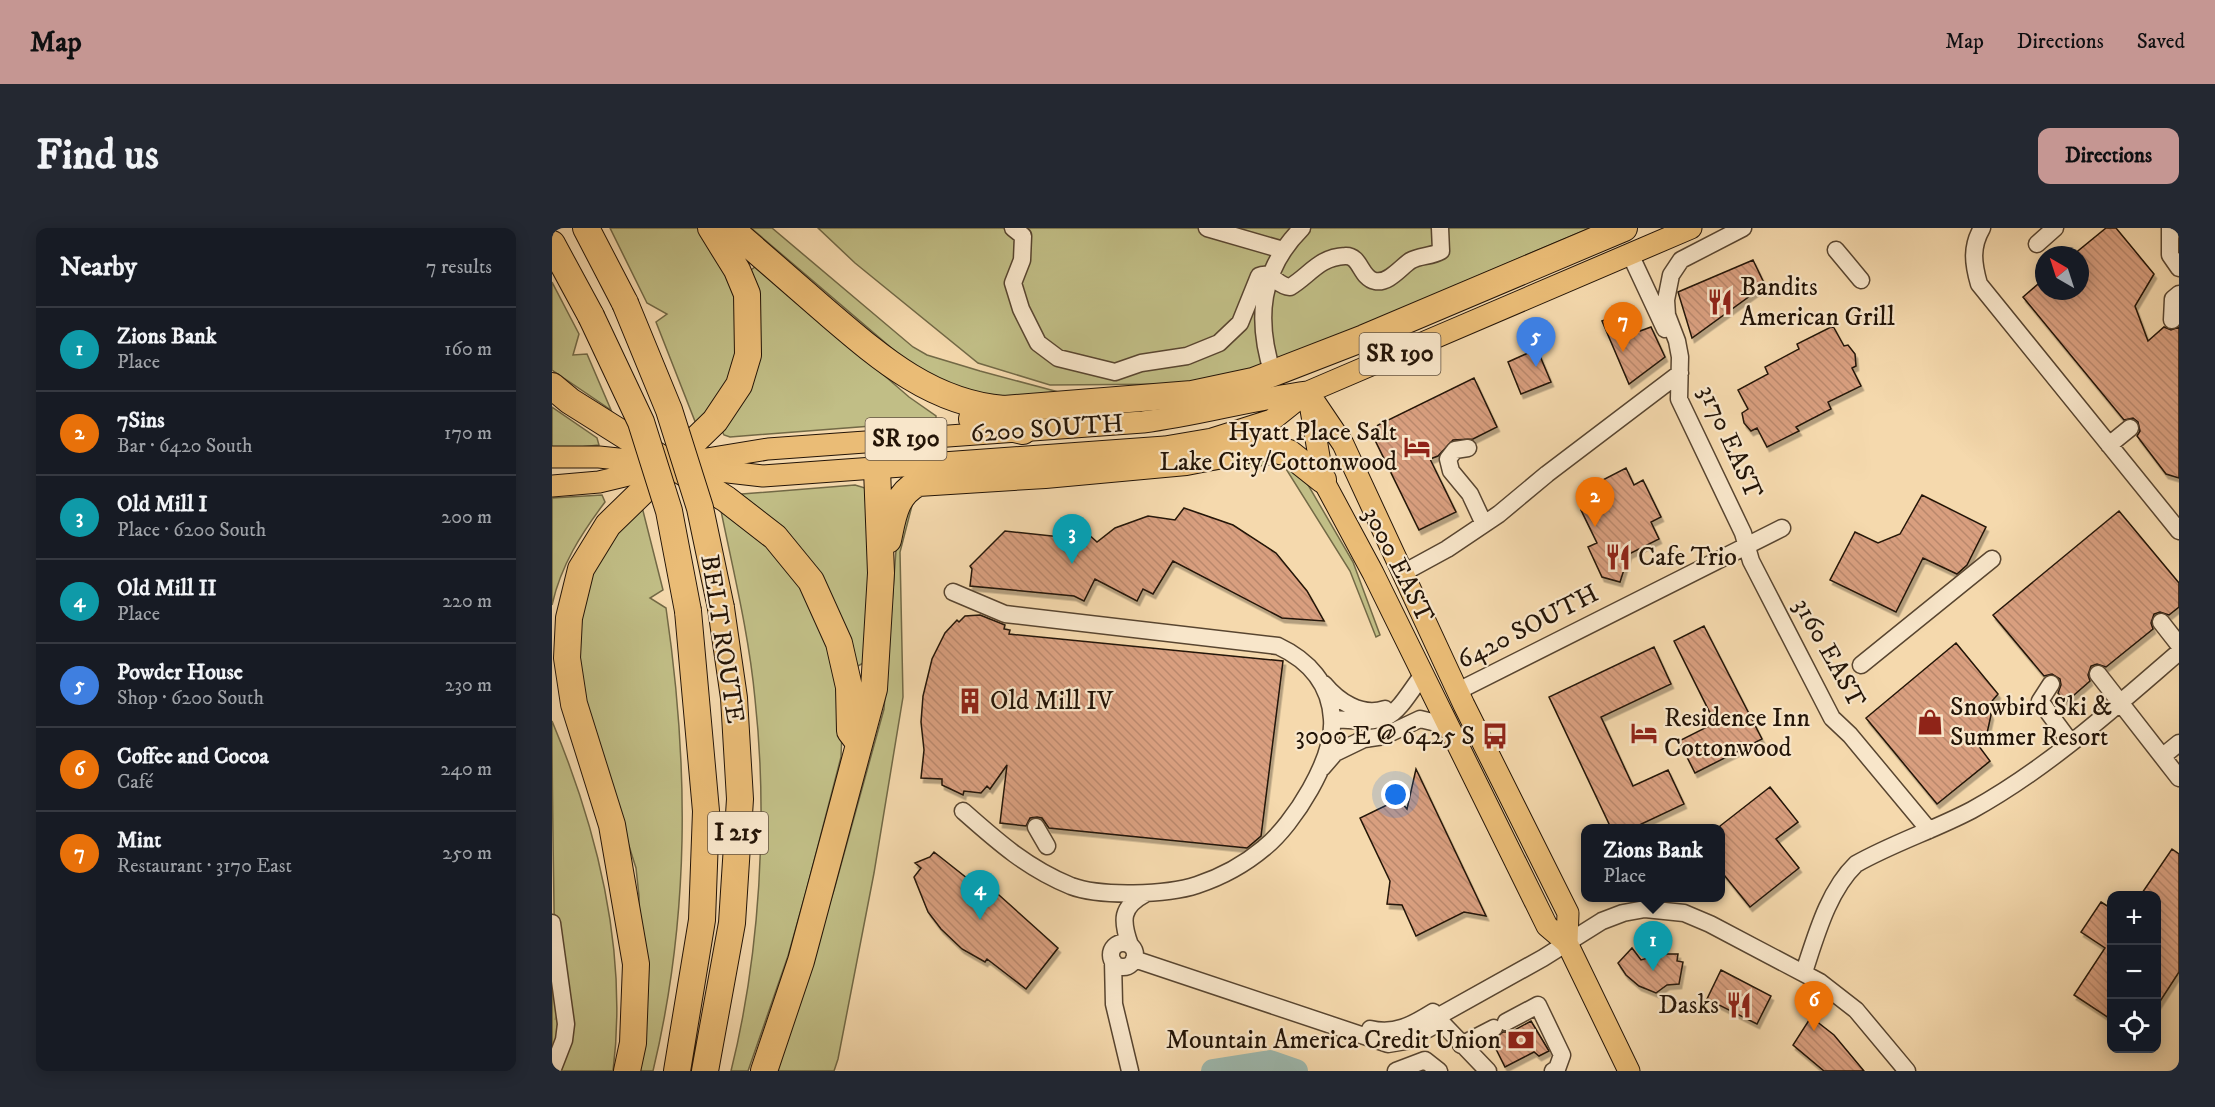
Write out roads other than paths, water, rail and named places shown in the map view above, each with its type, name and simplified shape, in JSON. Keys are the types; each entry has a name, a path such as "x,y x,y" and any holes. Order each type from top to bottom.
{"highway":[{"name":"BELT ROUTE","path":"585,228 625,303 669,410 700,508 721,608 734,698 740,799 732,923 707,1064"},
{"path":"627,1071 633,1042 636,964 612,825 574,704 567,658 569,618 581,568 608,525 715,421 739,385 748,355 747,294 737,270 711,228"},
{"path":"730,228 885,363 898,379 918,395 947,412 1023,431"},
{"path":"885,363 941,394 969,404 1004,409 1192,394 1233,387 1274,374 1624,228"},
{"name":"BELT ROUTE","path":"552,244 591,316 641,422 669,511 688,611 706,811 702,920 679,1061"},
{"path":"552,386 570,401 726,499 775,537 811,581 839,644 849,687 850,731 860,743"},
{"path":"881,573 900,497 908,488 918,483 1045,475 1186,462 1263,447 1289,453 1323,480"},
{"path":"764,1071 801,961 874,689 881,573 877,469"},
{"path":"552,683 612,825"}],"main road":[{"name":"6200 SOUTH","path":"552,457 599,457 763,476 1144,448 1212,439 1272,420 1308,392 1691,228"},
{"name":"6200 SOUTH","path":"552,486 599,482 670,465 768,449 1173,418 1261,398 1308,392"},
{"name":"3000 EAST","path":"1308,392 1323,480 1373,573 1547,926 1567,943 1629,1071"},
{"name":"3000 EAST","path":"1308,392 1343,444 1458,691 1568,913 1567,943"},
{"path":"1212,439 1255,436 1285,439 1303,450 1323,480"}],"street":[{"path":"1013,228 1023,236 1024,244 1022,260 1013,283 1015,293 1038,343 1058,358 1115,372 1141,363 1187,356 1219,343 1239,323 1259,276 1270,275 1284,286 1290,287 1312,267 1347,255 1353,257 1373,281 1387,279 1418,256 1440,251 1440,228"},
{"path":"1207,228 1258,235 1283,250"},
{"path":"1274,374 1266,353 1263,320 1266,287 1283,250 1302,228"},
{"name":"3170 EAST","path":"1743,228 1681,260 1671,275 1666,300 1667,315 1680,365 1679,399 1743,533 1746,546"},
{"path":"1982,228 1976,240 1973,262 1979,284 2179,531"},
{"path":"2037,244 2055,228"},
{"path":"2170,228 2174,262 2179,268"},
{"path":"1836,250 1861,280"},
{"name":"3170 EAST","path":"1630,254 1680,365"},
{"path":"2172,320 2173,299 2179,294"},
{"path":"1403,573 1447,549 1484,524 1680,365"},
{"path":"2109,445 2130,428"},
{"path":"1468,448 1455,450 1448,459 1451,471 1470,494 1484,524"},
{"name":"6420 SOUTH","path":"1458,691 1782,528"},
{"name":"3160 EAST","path":"1746,546 1750,561 1832,718 1850,735 1929,830"},
{"path":"1861,665 1992,559"},
{"path":"954,592 1005,614 1257,651 1278,646 1295,654 1310,666 1334,696 1356,709 1379,711 1402,703"},
{"path":"2161,622 2179,645"},
{"path":"1804,972 1830,903 1844,876 1872,855 1972,809 2071,743 2179,652"},
{"path":"1332,726 1375,722 1390,716 1423,674"},
{"path":"2098,674 2179,778"},
{"path":"963,811 1029,866 1073,887 1124,895 1195,886 1231,871 1265,848 1300,810 1320,771 1332,726 1321,682"},
{"path":"2051,684 2040,701 2071,743"},
{"path":"1320,771 1335,753 1364,740 1384,736 1420,719 1449,726"},
{"path":"1332,726 1384,736"},
{"path":"2163,756 2179,743"},
{"path":"1036,827 1047,846"},
{"path":"1130,1071 1120,1020 1114,1004 1126,954 1124,912 1131,902 1149,891"},
{"path":"1108,892 1117,912 1126,954"},
{"path":"1126,954 1388,1044 1406,1041 1437,1017 1602,921 1623,913 1646,909 1684,913 1804,972 1856,1010 1908,1071"},
{"path":"552,923 566,1024 564,1040 552,1071"},
{"path":"1126,954 1386,1032 1400,1030 1437,1017"},
{"path":"1461,1045 1538,1005 1560,1047 1562,1055 1555,1070"},
{"path":"1437,1017 1488,1071"},
{"path":"1388,1044 1391,1071"},
{"path":"1396,1071 1425,1060 1439,1071"}],"waterway":[{"path":"1213,1071 1270,1062 1296,1071"}],"place":[{"name":"Bandits American Grill","path":"1720,302"},
{"name":"Mint","path":"1623,352"},
{"name":"Powder House","path":"1536,367"},
{"name":"Hyatt Place Salt Lake City/Cottonwood","path":"1417,447"},
{"name":"7Sins","path":"1595,527"},
{"name":"Cafe Trio","path":"1618,557"},
{"name":"Old Mill I","path":"1072,564"},
{"name":"Old Mill IV","path":"970,701"},
{"name":"Snowbird Ski & Summer Resort","path":"1930,722"},
{"name":"Residence Inn Cottonwood","path":"1644,733"},
{"name":"3000 E @ 6425 S","path":"1495,736"},
{"name":"Old Mill II","path":"980,920"},
{"name":"Zions Bank","path":"1653,971"},
{"name":"Dasks","path":"1739,1005"},
{"name":"Coffee and Cocoa","path":"1814,1031"},
{"name":"Mountain America Credit Union","path":"1521,1040"}]}
